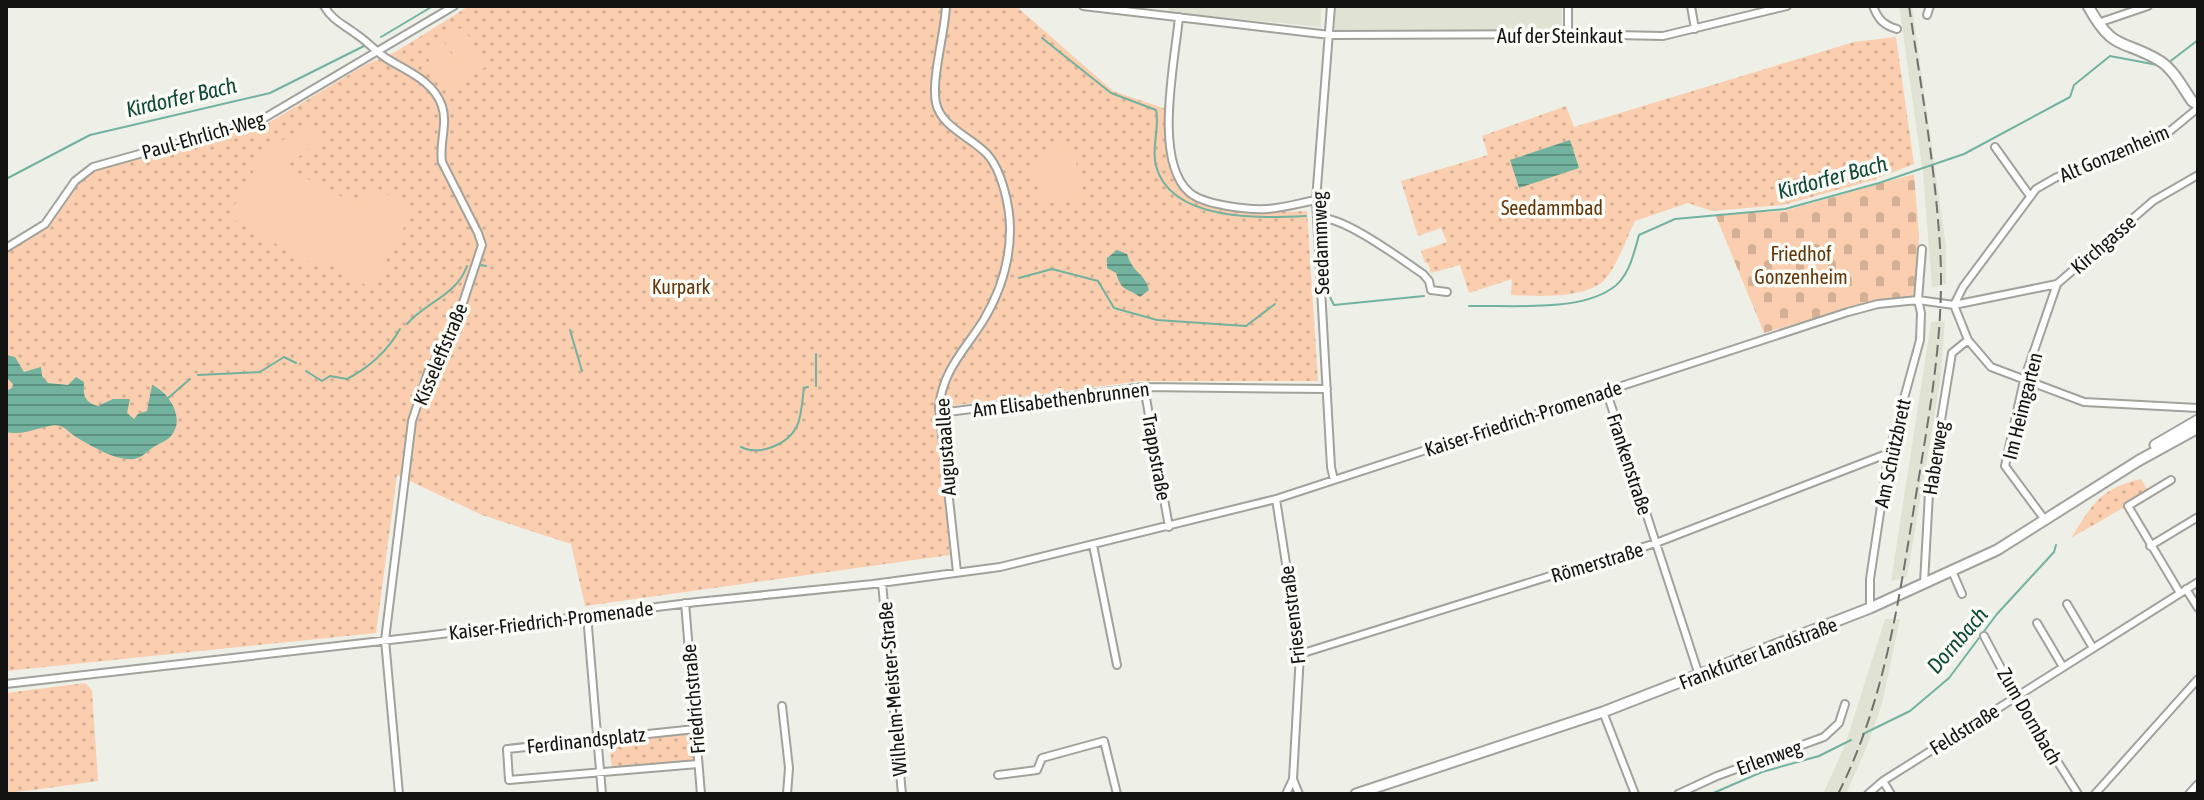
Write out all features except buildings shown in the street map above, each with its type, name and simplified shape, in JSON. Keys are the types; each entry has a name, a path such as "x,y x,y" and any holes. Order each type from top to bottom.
{"street":[{"name":"Kisseleffstraße","path":"324,6 334,20 354,32 378,53 420,78 441,103 444,126 440,149 442,162 482,245 456,324 428,372 412,421 385,640 399,794"},
{"name":"Paul-Ehrlich-Weg","path":"6,248 45,224 75,181 93,167 261,120 454,6"},
{"name":"Augustaallee","path":"946,6 935,102 944,120 990,158 1005,196 1010,227 1007,264 999,291 942,384 940,413 957,572"},
{"name":"Auf der Steinkaut","path":"1083,6 1330,35 1663,36 1787,6"},
{"path":"1164,6 1164,15"},
{"name":"Seedammweg","path":"1331,6 1316,200 1334,480"},
{"path":"1568,6 1568,34"},
{"path":"1691,6 1695,29"},
{"path":"1873,6 1877,17 1886,26 1897,29"},
{"path":"1927,15 1930,6"},
{"path":"2088,6 2098,24 2115,42 2163,63 2198,106"},
{"path":"2098,24 2148,6"},
{"path":"1179,17 1170,120 1171,164 1182,185 1199,199 1242,207 1267,209 1316,200"},
{"name":"Alt Gonzenheim","path":"1954,305 1963,287 2036,189 2055,178 2170,131 2198,106"},
{"path":"1995,147 2030,196"},
{"name":"Kirchgasse","path":"1954,305 2057,284 2153,201 2198,175"},
{"path":"1317,218 1324,216 1360,233 1423,274 1431,290 1447,292"},
{"name":"Am Schützbrett","path":"1870,608 1875,538 1889,453 1920,340 1918,300 1922,249"},
{"name":"Im Heimgarten","path":"2045,520 2005,466 2024,380 2057,284"},
{"name":"Kaiser-Friedrich-Promenade","path":"6,684 1000,567 1276,499 1848,312 1878,304 1918,300 1954,305"},
{"path":"1954,305 1968,340 1991,367 2084,402 2198,408"},
{"name":"Haberweg","path":"1924,584 1929,493 1952,353 1968,340"},
{"name":"Am Elisabethenbrunnen","path":"940,413 1144,387 1327,389"},
{"name":"Trappstraße","path":"1144,387 1169,527"},
{"name":"Frankenstraße","path":"1606,390 1699,676"},
{"name":"Frankfurter Landstraße","path":"2138,461 2148,449 2198,420"},
{"name":"Frankfurter Landstraße","path":"1356,794 1603,712 1870,608 1997,550 2138,461 2198,428"},
{"name":"Römerstraße","path":"1300,654 1656,543 1889,453"},
{"path":"2171,480 2128,506 2150,546 2198,608"},
{"name":"Friesenstraße","path":"1276,499 1300,654 1293,779 1286,794"},
{"path":"2150,546 2198,517"},
{"path":"1093,545 1117,665"},
{"path":"1952,571 1962,594"},
{"name":"Feldstraße","path":"1868,794 1883,781 2198,582"},
{"name":"Wilhelm-Meister-Straße","path":"882,583 902,794"},
{"name":"Friedrichstraße","path":"685,603 701,794"},
{"path":"2067,604 2093,648"},
{"path":"587,615 602,794"},
{"path":"2037,623 2063,667"},
{"name":"Zum Dornbach","path":"1984,636 2074,793"},
{"path":"2095,794 2198,679"},
{"name":"Erlenweg","path":"1678,794 1717,776 1824,737 1839,723 1845,704"},
{"path":"782,706 789,768 787,794"},
{"path":"1603,712 1635,794"},
{"name":"Ferdinandsplatz","path":"695,729 507,749 509,780 698,764"},
{"path":"998,775 1037,770 1042,758 1104,741 1117,794"},
{"name":"Friesenstraße","path":"1293,779 1299,794"},
{"path":"1883,781 1891,794"},
{"path":"2189,794 2198,784"}],"shaded area":[{"path":"1169,6 1321,6 1321,27 1168,12"},
{"path":"1335,6 1562,6 1562,31 1335,30"},
{"path":"1899,6 1912,6 1946,246 1946,284 1932,288 1923,174"},
{"path":"1570,140 1579,168 1519,188 1510,160"},
{"path":"1117,250 1127,254 1147,284 1149,290 1140,297 1123,287 1116,273 1107,268 1107,258"},
{"path":"1945,321 1940,383 1907,577 1891,581 1931,322"},
{"path":"6,355 15,357 24,372 41,367 42,376 48,383 68,385 76,377 84,382 85,397 98,406 113,399 130,399 127,413 134,419 147,411 152,385 174,407 175,429 168,439 134,459 119,458 104,452 61,426 22,433 6,432 6,391 13,384 6,377"},
{"path":"1885,619 1900,619 1882,704 1846,794 1823,794 1845,745"}],"green space":[{"name":"Kurpark","path":"469,6 1016,6 1113,91 1166,109 1167,159 1177,184 1190,197 1227,210 1307,211 1318,381 1141,381 935,408 950,555 585,606 571,544 482,515 397,475 376,633 6,671 6,252 45,229 78,185 101,167 265,125 365,65 397,51"},
{"path":"463,27 487,66 468,78 444,39"},
{"name":"Seedammbad","path":"1896,37 1914,164 1878,178 1872,150 1877,179 1783,205 1712,211 1688,203 1635,221 1607,277 1588,290 1576,293 1511,295 1512,279 1469,293 1460,265 1431,273 1428,263 1425,263 1421,251 1447,242 1441,228 1418,236 1401,181 1488,155 1482,136 1566,106 1574,127 1854,42"},
{"path":"443,40 467,78 448,90 424,52"},
{"path":"310,122 321,140 285,167 359,206 371,185 414,209 371,288 327,263 323,270 228,217 264,153"},
{"path":"1054,144 1072,147 1085,198 1044,204 1029,166"},
{"name":"Friedhof Gonzenheim","path":"1914,174 1919,236 1918,296 1866,303 1764,333 1715,214 1784,211"},
{"path":"2141,479 2149,493 2071,538 2085,516 2106,493"},
{"path":"85,683 92,690 98,781 6,793 6,693"},
{"path":"691,734 694,761 612,768 609,741"}],"waterway":[{"name":"Kirdorfer Bach","path":"381,37 433,6"},
{"name":"Kirdorfer Bach","path":"1042,38 1111,93 1156,110 1156,166 1165,184 1179,198 1220,213 1306,216"},
{"name":"Kirdorfer Bach","path":"2168,63 2198,40"},
{"name":"Kirdorfer Bach","path":"6,179 90,135 270,93 364,46"},
{"name":"Kirdorfer Bach","path":"1469,306 1542,306 1597,296 1611,289 1622,278 1630,265 1639,235 1675,219 1785,209 1879,183 1964,154 2070,97 2074,85 2110,56 2163,66"},
{"name":"Kirdorfer Bach","path":"1328,232 1330,297 1334,305 1424,296"},
{"path":"480,265 486,266"},
{"path":"407,324 449,291 467,266"},
{"name":"Kirdorfer Bach","path":"1019,278 1052,269 1098,281 1114,308 1157,320 1246,326 1275,304"},
{"path":"306,371 322,381 330,376 347,379 377,358 400,329"},
{"name":"Kirdorfer Bach","path":"570,330 582,371"},
{"name":"Kirdorfer Bach","path":"816,354 816,386"},
{"path":"198,375 260,372 284,357 296,363"},
{"path":"167,399 190,379"},
{"name":"Kirdorfer Bach","path":"741,447 764,449 787,439 797,426 804,388 808,387"},
{"name":"Dornbach","path":"1863,734 1910,711 1949,678 1997,614 2054,552 2056,545"},
{"name":"Dornbach","path":"1711,794 1762,772 1819,756 1851,740"}],"railway":[{"path":"1838,794 1868,721 1889,645 1927,429 1938,339 1941,278 1938,217 1909,6"}]}
